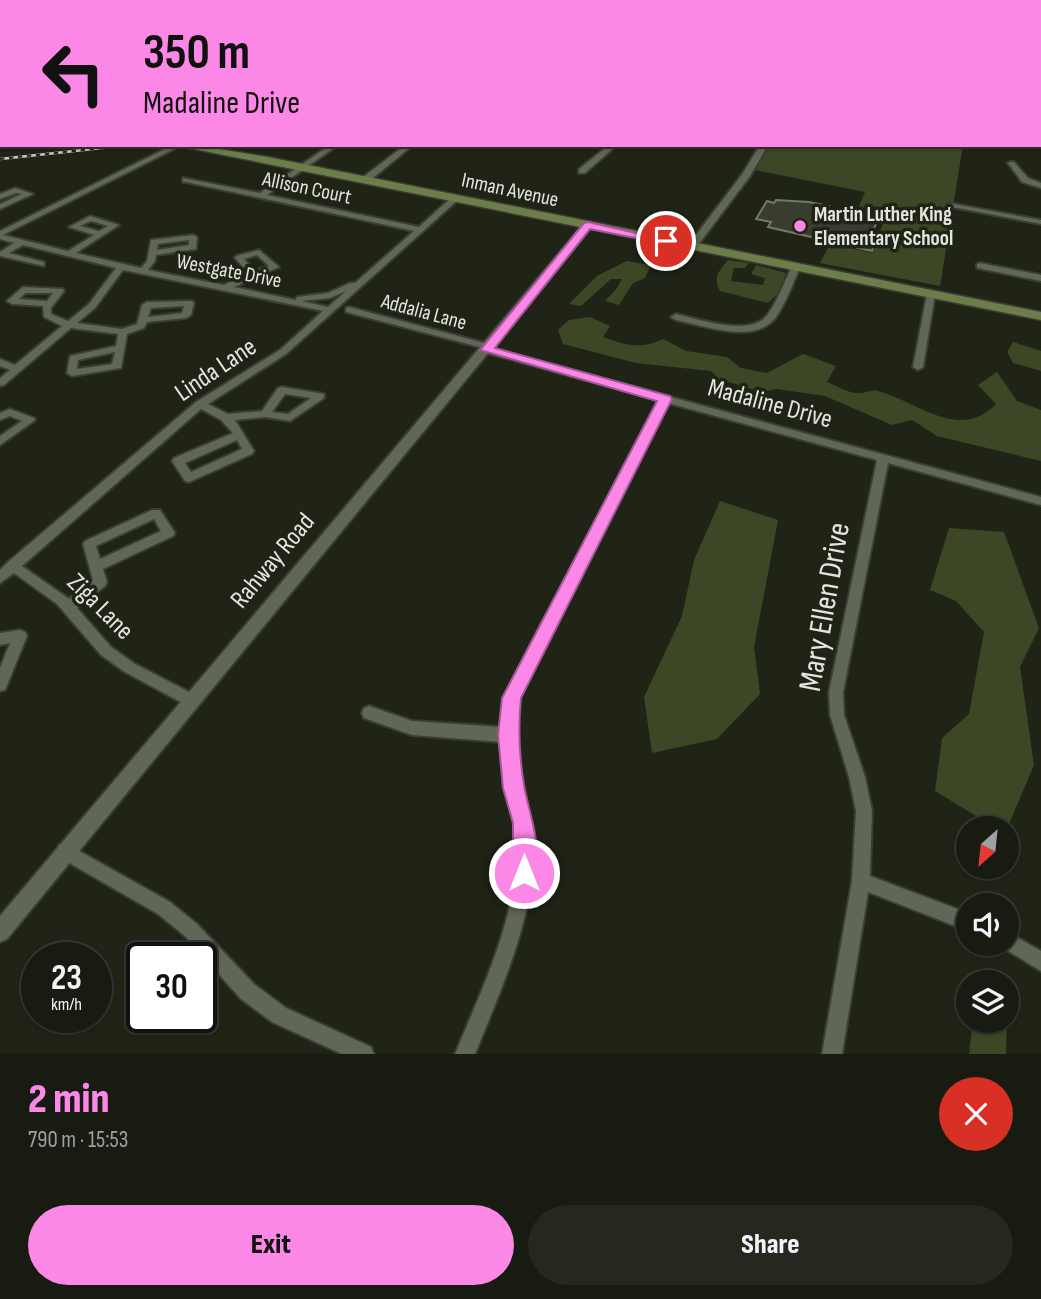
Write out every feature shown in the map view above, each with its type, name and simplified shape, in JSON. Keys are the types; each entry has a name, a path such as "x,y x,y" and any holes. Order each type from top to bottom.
{"main road":[{"name":"Inman Avenue","path":"192,147 1041,316"},
{"name":"Inman Avenue","path":"202,147 218,151"}],"street":[{"name":"Westgate Drive","path":"3,236 62,210 92,188 175,147"},
{"path":"261,196 332,147"},
{"path":"365,180 407,147"},
{"path":"582,171 612,147"},
{"path":"692,247 747,174 763,147"},
{"path":"1012,163 1024,180 1041,186"},
{"name":"Allison Court","path":"186,180 421,230"},
{"path":"0,197 15,190 29,194 4,208 0,207"},
{"name":"Linda Lane","path":"0,578 200,404 224,386 264,366 456,198"},
{"path":"952,205 1041,222"},
{"name":"Rahway Road","path":"0,932 65,850 488,348 588,225"},
{"path":"69,254 100,234"},
{"name":"Westgate Drive","path":"3,236 121,267 331,310"},
{"path":"22,242 2,254 41,264"},
{"path":"143,271 154,253"},
{"path":"980,266 1041,278"},
{"path":"0,383 102,295 121,267"},
{"path":"676,317 733,329 760,327 772,316 796,267"},
{"path":"226,288 253,274"},
{"path":"263,295 292,299 316,298 342,291 366,279"},
{"path":"918,367 931,294"},
{"path":"49,304 46,308 47,315 68,325 123,332 141,326 143,320"},
{"name":"Addalia Lane","path":"349,310 488,348"},
{"path":"120,348 73,358 72,373 117,366 123,332"},
{"name":"Madaline Drive","path":"488,348 1041,501"},
{"path":"0,362 16,369"},
{"path":"466,1054 518,909 524,873 524,823 514,788 508,735 511,698 665,399"},
{"path":"200,404 229,417 265,414"},
{"path":"0,418 10,412 30,420 0,441"},
{"path":"229,417 239,435 248,452 189,478 178,461 239,435"},
{"name":"Mary Ellen Drive","path":"832,1054 861,881 864,811 858,777 837,715 836,692 883,459"},
{"path":"69,607 100,582 89,544 156,513 169,533 96,566"},
{"name":"Ziga Lane","path":"13,566 53,591 106,651 130,668 190,700"},
{"path":"0,639 20,636 0,685"},
{"path":"369,713 412,728 508,735"},
{"path":"65,850 164,908 191,930 247,991 279,1015 365,1054"},
{"path":"861,881 956,917"},
{"path":"1019,948 1041,962"}],"green space":[{"path":"768,147 963,147 940,286 820,263 830,244 873,253 885,217 857,211 865,192 750,169"},
{"path":"728,260 749,263 745,268 734,268 731,281 763,285 765,278 751,274 756,265 786,273 779,292 768,303 720,291 718,275"},
{"path":"627,261 651,265 645,278 633,283 619,305 605,301 622,279 611,279 581,306 569,304 597,276"},
{"path":"590,317 610,326 603,337 611,340 640,345 663,339 686,351 727,357 741,368 767,373 803,354 836,366 827,382 842,389 857,393 878,391 938,416 953,419 968,420 982,415 996,404 978,385 997,372 1017,401 1041,410 1041,461 937,436 912,420 892,425 825,396 777,389 762,392 719,379 711,371 636,363 563,344 558,330 569,320"},
{"path":"1013,342 1041,351 1041,371 1013,363 1007,352"},
{"path":"720,501 778,520 754,647 760,694 717,739 652,753 644,697 682,616 694,560"},
{"path":"949,528 1004,532 1039,628 1020,667 1034,765 1012,816 976,816 935,791 942,738 969,714 984,632 956,601 930,590"},
{"path":"971,1033 1007,1033 1006,1054 969,1054"}],"building":[{"name":"Martin Luther King Elementary School","path":"776,200 809,202 829,206 827,211 878,218 869,242 875,243 872,251 768,227 771,222 756,219 767,201 774,203"}],"railway":[{"path":"0,159 111,147"}],"place":[{"name":"Martin Luther King Elementary School","path":"800,226"}],"route":[{"path":"524,873 524,823 514,788 507,724 511,698 665,399 487,350 588,225 666,241"}]}
